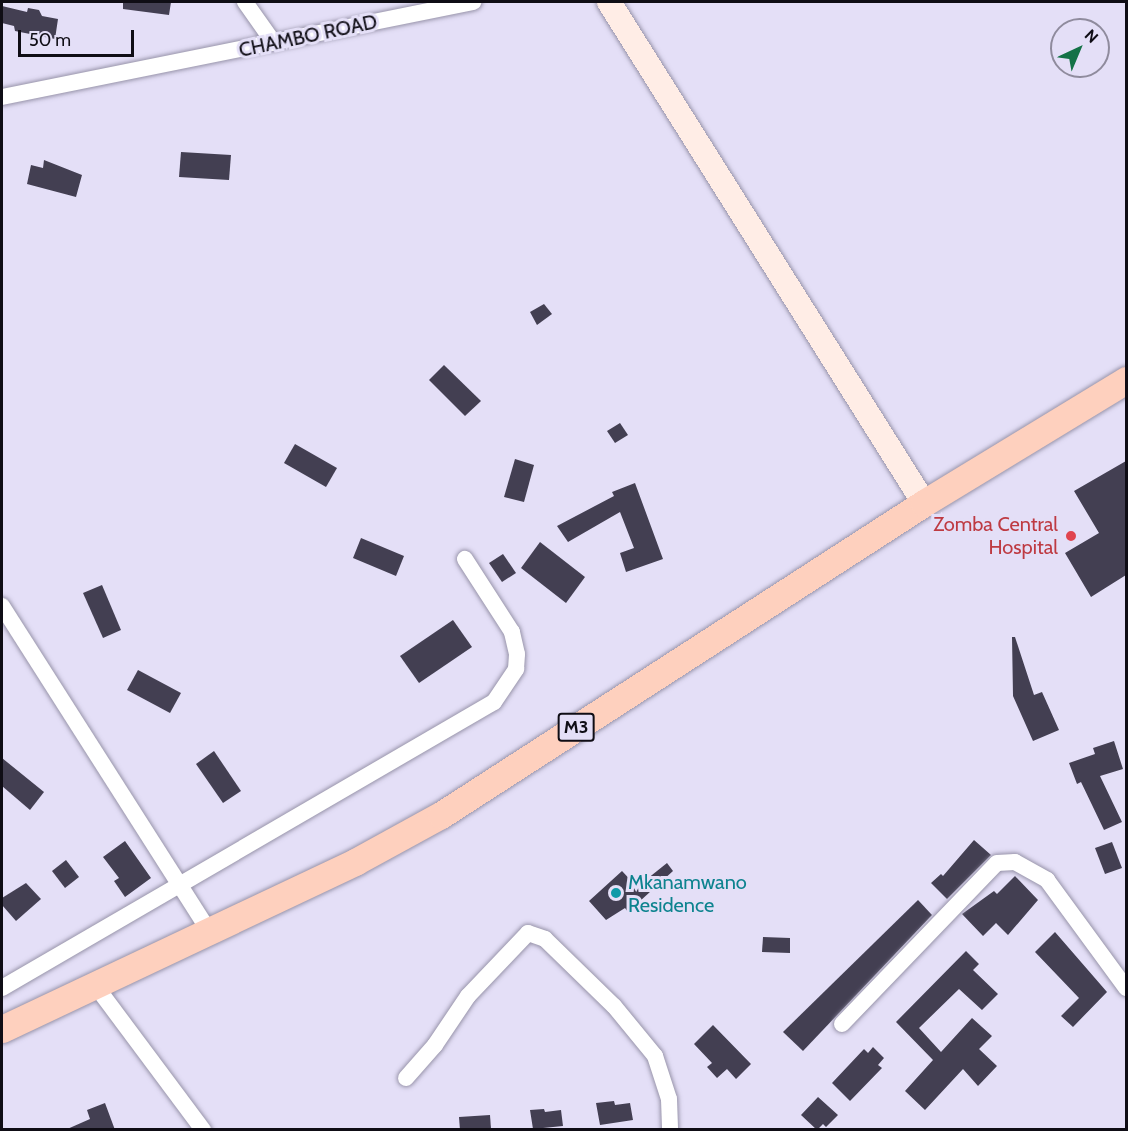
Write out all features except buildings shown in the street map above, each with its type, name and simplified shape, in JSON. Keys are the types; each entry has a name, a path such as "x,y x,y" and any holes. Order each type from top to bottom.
{"highway":[{"name":"M3","path":"2,1029 355,862 441,815 924,502 1126,380"}],"main road":[{"path":"609,2 924,502"}],"street":[{"path":"245,2 274,44"},
{"name":"CHAMBO ROAD","path":"2,97 474,2"},
{"path":"2,988 178,883 310,811 494,702 506,689 516,669 512,632 465,559"},
{"path":"2,606 210,932"},
{"path":"842,1024 997,863 1015,862 1047,880 1126,988"},
{"path":"406,1078 435,1045 468,996 528,933 545,939 557,950 614,1006 655,1056 669,1099 670,1130"},
{"path":"95,985 203,1130"}],"place":[{"name":"Zomba Central Hospital","path":"1071,536"},
{"name":"Mkanamwano Residence","path":"616,893"}]}
